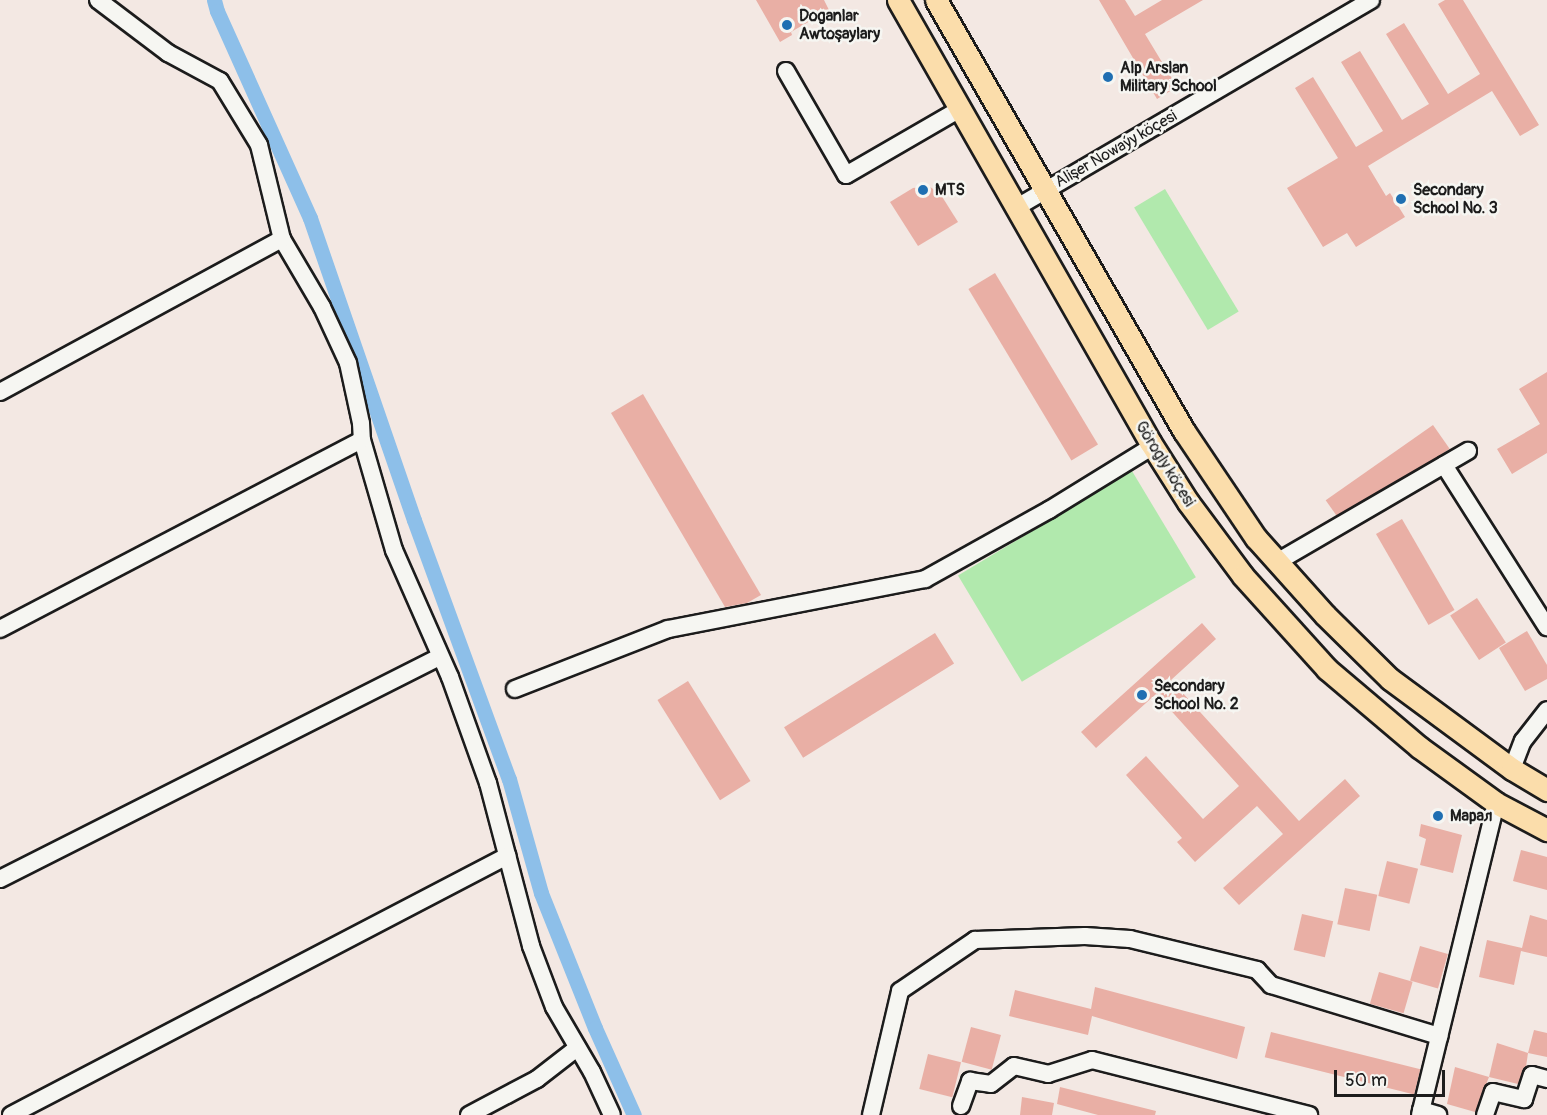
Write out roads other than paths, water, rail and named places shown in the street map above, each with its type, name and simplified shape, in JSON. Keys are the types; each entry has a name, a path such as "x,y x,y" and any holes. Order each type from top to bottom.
{"main road":[{"name":"Görogly köçesi","path":"897,0 1153,446 1188,502 1243,576 1327,669 1419,747 1496,803 1547,830"},
{"name":"Görogly köçesi","path":"936,0 1184,431 1256,538 1325,615 1390,679 1512,770 1547,790"}],"street":[{"path":"98,0 168,53 220,81 259,146 282,239 322,308 348,363 361,423 362,440 394,550 440,657 488,783 531,946 554,1007 592,1071 612,1115"},
{"name":"Alişer Nowaýy köçesi","path":"1017,207 1371,0"},
{"path":"786,71 846,175 960,109"},
{"path":"0,392 282,239"},
{"path":"0,629 362,440"},
{"path":"515,689 668,629 925,579 1049,510 1153,446"},
{"path":"1277,562 1468,451"},
{"path":"1444,465 1547,627"},
{"path":"0,879 440,657"},
{"path":"1512,770 1523,741 1547,710"},
{"path":"1438,1115 1421,1113 1496,803"},
{"path":"11,1115 507,856"},
{"path":"871,1115 900,991 975,940 1085,936 1130,939 1257,970 1272,985 1439,1036"},
{"path":"469,1115 537,1079 577,1048"},
{"path":"961,1106 970,1081 991,1084 1014,1066 1048,1074 1092,1060 1309,1115"},
{"path":"1485,1115 1493,1092 1524,1099 1532,1075 1547,1079"}],"waterway":[{"path":"214,0 310,218 414,520 509,779 541,893 595,1028 634,1115"}],"place":[{"name":"Doganlar Awtoşaylary","path":"787,25"},
{"name":"Alp Arslan Military School","path":"1108,77"},
{"name":"MTS","path":"923,190"},
{"name":"Secondary School No. 3","path":"1401,199"},
{"name":"Secondary School No. 2","path":"1142,695"},
{"name":"Марал","path":"1438,816"}]}
